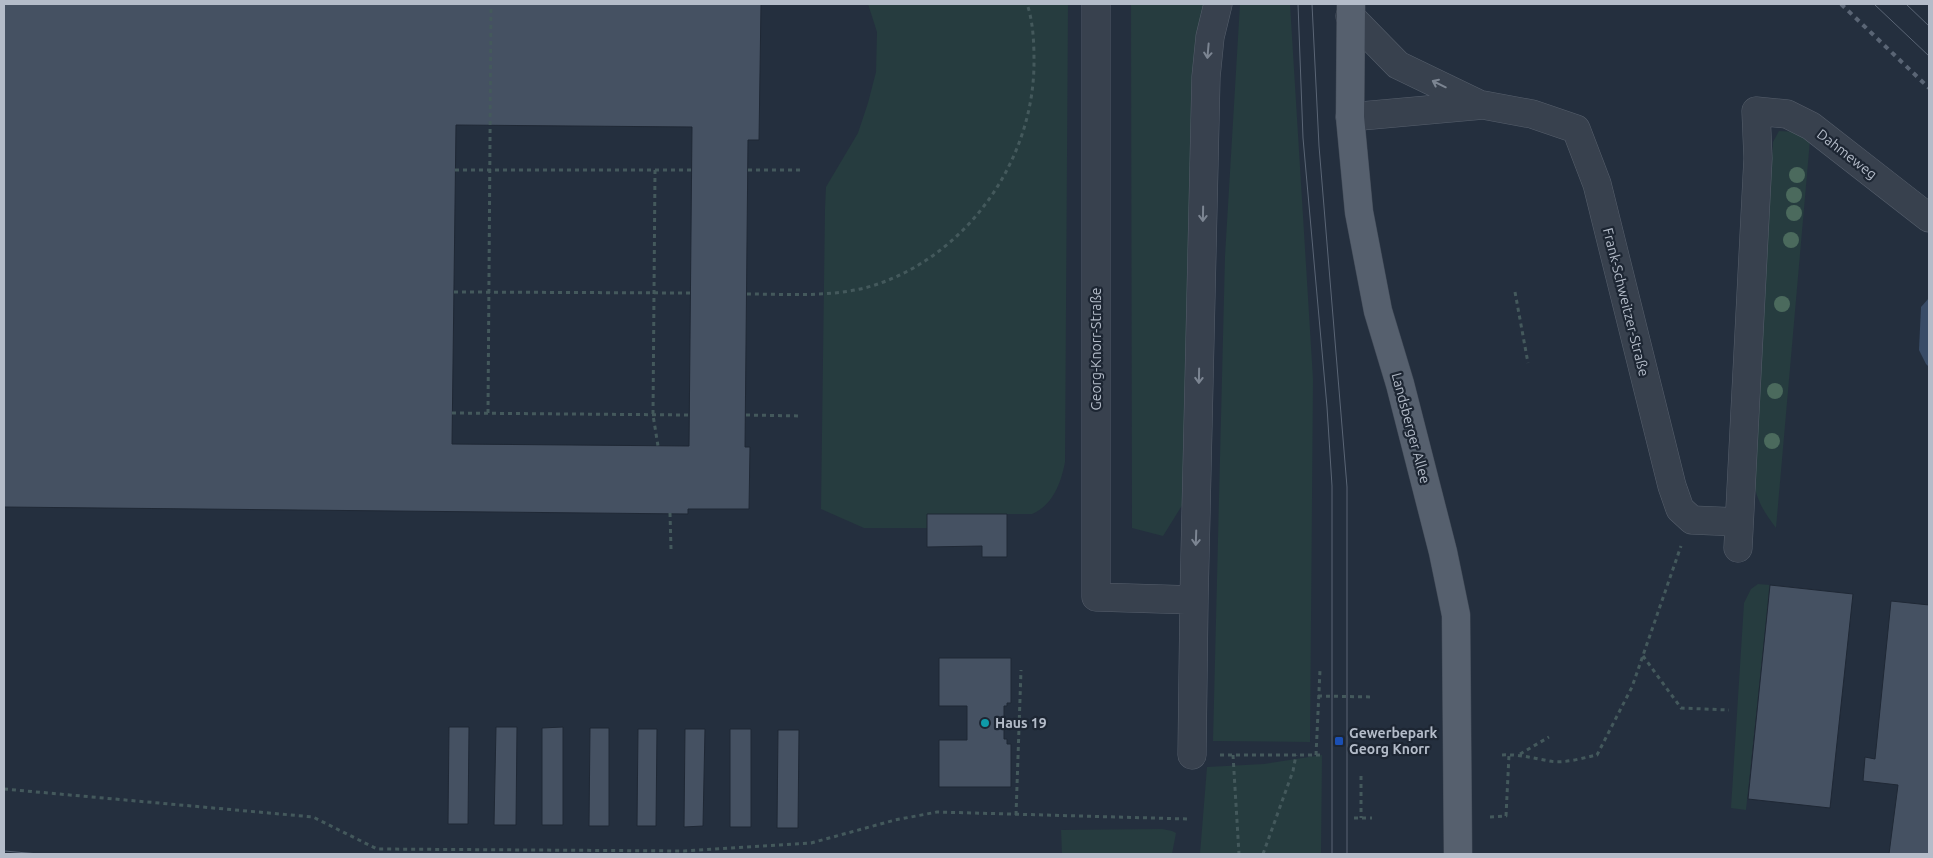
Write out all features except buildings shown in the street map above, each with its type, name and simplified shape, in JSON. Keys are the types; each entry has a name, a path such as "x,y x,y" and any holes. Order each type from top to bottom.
{"main road":[{"name":"Landsberger Allee","path":"1351,10 1350,116 1359,212 1378,311 1400,384 1443,552 1456,615 1458,854"}],"street":[{"name":"Georg-Knorr-Straße","path":"1096,4 1096,597 1194,600"},
{"path":"1192,755 1206,78 1210,37 1218,4"},
{"name":"Frank-Schweitzer-Straße","path":"1351,10 1398,64 1483,105"},
{"name":"Frank-Schweitzer-Straße","path":"1350,116 1483,105 1532,114 1576,129 1597,184 1672,486 1680,509 1692,520"},
{"name":"Dahmeweg","path":"1692,520 1739,535 1758,158 1756,111 1787,114 1811,126 1929,218"}],"path":[{"path":"488,413 491,4"},
{"path":"747,294 831,293 875,285 907,271 936,253 963,231 986,205 1005,176 1019,144 1029,111 1034,77 1034,51 1028,4"},
{"path":"455,170 692,170"},
{"path":"655,170 653,414 658,446"},
{"path":"748,170 803,170"},
{"path":"454,292 690,293"},
{"path":"1516,292 1528,363"},
{"path":"452,413 689,415"},
{"path":"746,416 802,416"},
{"path":"670,513 671,549"},
{"path":"1502,755 1519,754 1550,762 1570,761 1597,755 1632,687 1682,543 1692,520"},
{"path":"1643,656 1681,708 1729,710"},
{"path":"1016,815 1021,670"},
{"path":"1316,755 1320,670"},
{"path":"1318,696 1373,697"},
{"path":"1519,754 1549,737"},
{"path":"1239,854 1234,755 1322,755"},
{"path":"1263,854 1293,772 1296,755"},
{"path":"1490,817 1506,816 1509,755"},
{"path":"1361,776 1361,818"},
{"path":"4,789 313,817 377,850 694,850 811,843 895,820 937,812 1188,819"},
{"path":"1354,818 1372,818"}],"green space":[{"path":"868,4 1068,4 1065,462 1061,478 1051,499 1032,514 927,514 927,528 864,528 821,509 826,187 858,133 876,72 877,32"},
{"path":"1131,4 1207,4 1186,499 1163,536 1132,528"},
{"path":"1240,4 1290,4 1313,379 1310,742 1213,741 1225,256"},
{"path":"1779,131 1799,132 1810,140 1776,528 1760,504 1752,476 1773,142"},
{"path":"1758,584 1770,585 1746,810 1731,808 1744,603 1751,589"},
{"path":"1322,755 1321,854 1200,854 1207,767 1264,764"},
{"path":"1162,829 1176,833 1172,854 1062,854 1061,830"}],"water":[{"path":"1929,298 1929,367 1919,350 1921,307"}],"tram line":[{"path":"1298,4 1303,138 1327,407 1332,486 1332,854"},
{"path":"1312,4 1319,146 1347,487 1347,854"},
{"path":"1874,4 1929,56"},
{"path":"1906,4 1929,26"},
{"path":"4,851 39,854"}],"railway":[{"path":"1841,4 1929,88"}],"place":[{"name":"Haus 19","path":"985,723"},
{"name":"Gewerbepark Georg Knorr","path":"1339,741"}]}
